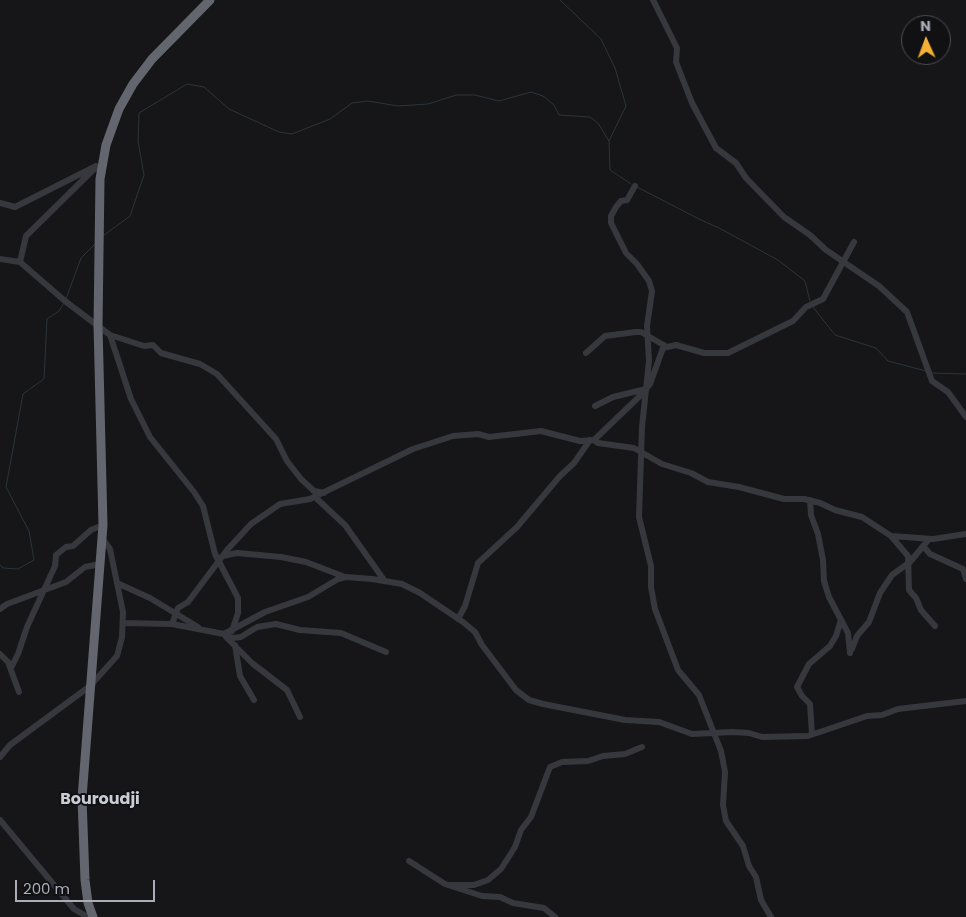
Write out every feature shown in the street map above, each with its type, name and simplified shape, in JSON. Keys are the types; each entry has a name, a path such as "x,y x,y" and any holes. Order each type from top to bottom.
{"highway":[{"path":"93,917 88,903 85,880 82,798 103,525 98,324 102,165 106,145 119,109 133,84 152,59 210,0"}],"street":[{"path":"654,0 676,48 676,62 692,103 716,148 736,163 746,178 784,217 879,286 907,312 932,381 948,392 966,416"},
{"path":"0,203 15,207 102,165"},
{"path":"20,262 26,236 94,169 102,165"},
{"path":"635,186 627,200 621,201 616,208 611,216 611,223 626,253 637,264 649,281 652,291 640,452 639,517 652,566 651,587 655,609 678,670 699,695 714,734 725,764 723,805 726,821 743,846 749,866 756,877 761,900 771,917"},
{"path":"458,619 465,606 478,564 517,527 560,476 574,464 592,440 646,389 663,348 676,345 716,354 728,353 793,321 806,307 823,299 854,242"},
{"path":"0,259 20,262 65,301 98,324 110,335 144,346 153,345 161,353 200,364 216,374 276,438 287,461 301,479 314,491 325,493"},
{"path":"586,353 605,336 636,332 667,347"},
{"path":"110,335 131,398 150,437 203,506 220,559 238,598 238,613 232,631"},
{"path":"595,406 613,398 646,389"},
{"path":"172,624 178,608 188,602 220,559 251,524 280,504 315,497 413,449 453,436 478,434 490,437 541,430 580,440 628,446 662,464 691,473 708,482 739,487 784,499 810,500 862,517 890,536 907,554 909,590 916,598 921,610 935,626"},
{"path":"315,497 345,525 362,545 384,580"},
{"path":"810,500 811,515 818,534 823,560 824,581 848,633 850,653 857,636 869,622 880,593 892,575 908,563 929,539"},
{"path":"0,654 12,666 42,592 55,566 56,555 66,547 73,546 91,530 103,525"},
{"path":"890,536 929,539 949,538 966,534"},
{"path":"0,758 10,745 90,686 117,656 123,612 110,549 102,538"},
{"path":"923,546 930,554 963,569 966,579"},
{"path":"220,559 237,553 281,557 322,567 345,577 396,582 420,593 475,632 516,690 529,700 625,720 659,722 692,734 749,733 762,737 808,736 867,716 882,715 898,709 949,705 966,701"},
{"path":"0,609 7,604 66,582 85,567 100,564"},
{"path":"224,634 265,612 308,597 330,583 345,577"},
{"path":"117,583 123,583 201,629"},
{"path":"812,734 810,704 797,688 809,664 833,641 841,620"},
{"path":"123,623 172,624 224,634 233,638 241,636 257,627 276,624 300,630 342,633 386,652"},
{"path":"224,634 252,663 287,690 300,717"},
{"path":"235,646 240,676 254,700"},
{"path":"8,662 20,692"},
{"path":"449,885 474,884 488,880 500,869 515,847 521,830 531,817 550,767 562,762 588,762 603,756 625,754 642,747"},
{"path":"0,820 3,831 74,909 88,917"},
{"path":"409,861 437,881 482,896 500,897 513,903 544,908 555,917"}],"waterway":[{"path":"560,0 601,39 615,68 626,106 609,141 610,170 631,184"},
{"path":"103,236 130,216 144,175 138,141 139,113 187,84 204,87 229,109 279,132 292,134 330,119 352,103 368,101 398,106 428,104 456,95 475,95 499,101 531,92 543,96 554,105 559,115 590,117 598,123 609,141"},
{"path":"637,187 778,260 805,281 810,301"},
{"path":"66,299 81,258 95,244"},
{"path":"0,565 3,568 18,569 34,560 29,531 6,487 23,394 44,379 47,319 59,311 64,303"},
{"path":"813,307 835,335 876,348 888,361 926,371"},
{"path":"932,373 966,374"}],"district":[{"name":"Bouroudji","path":"100,800"}]}
